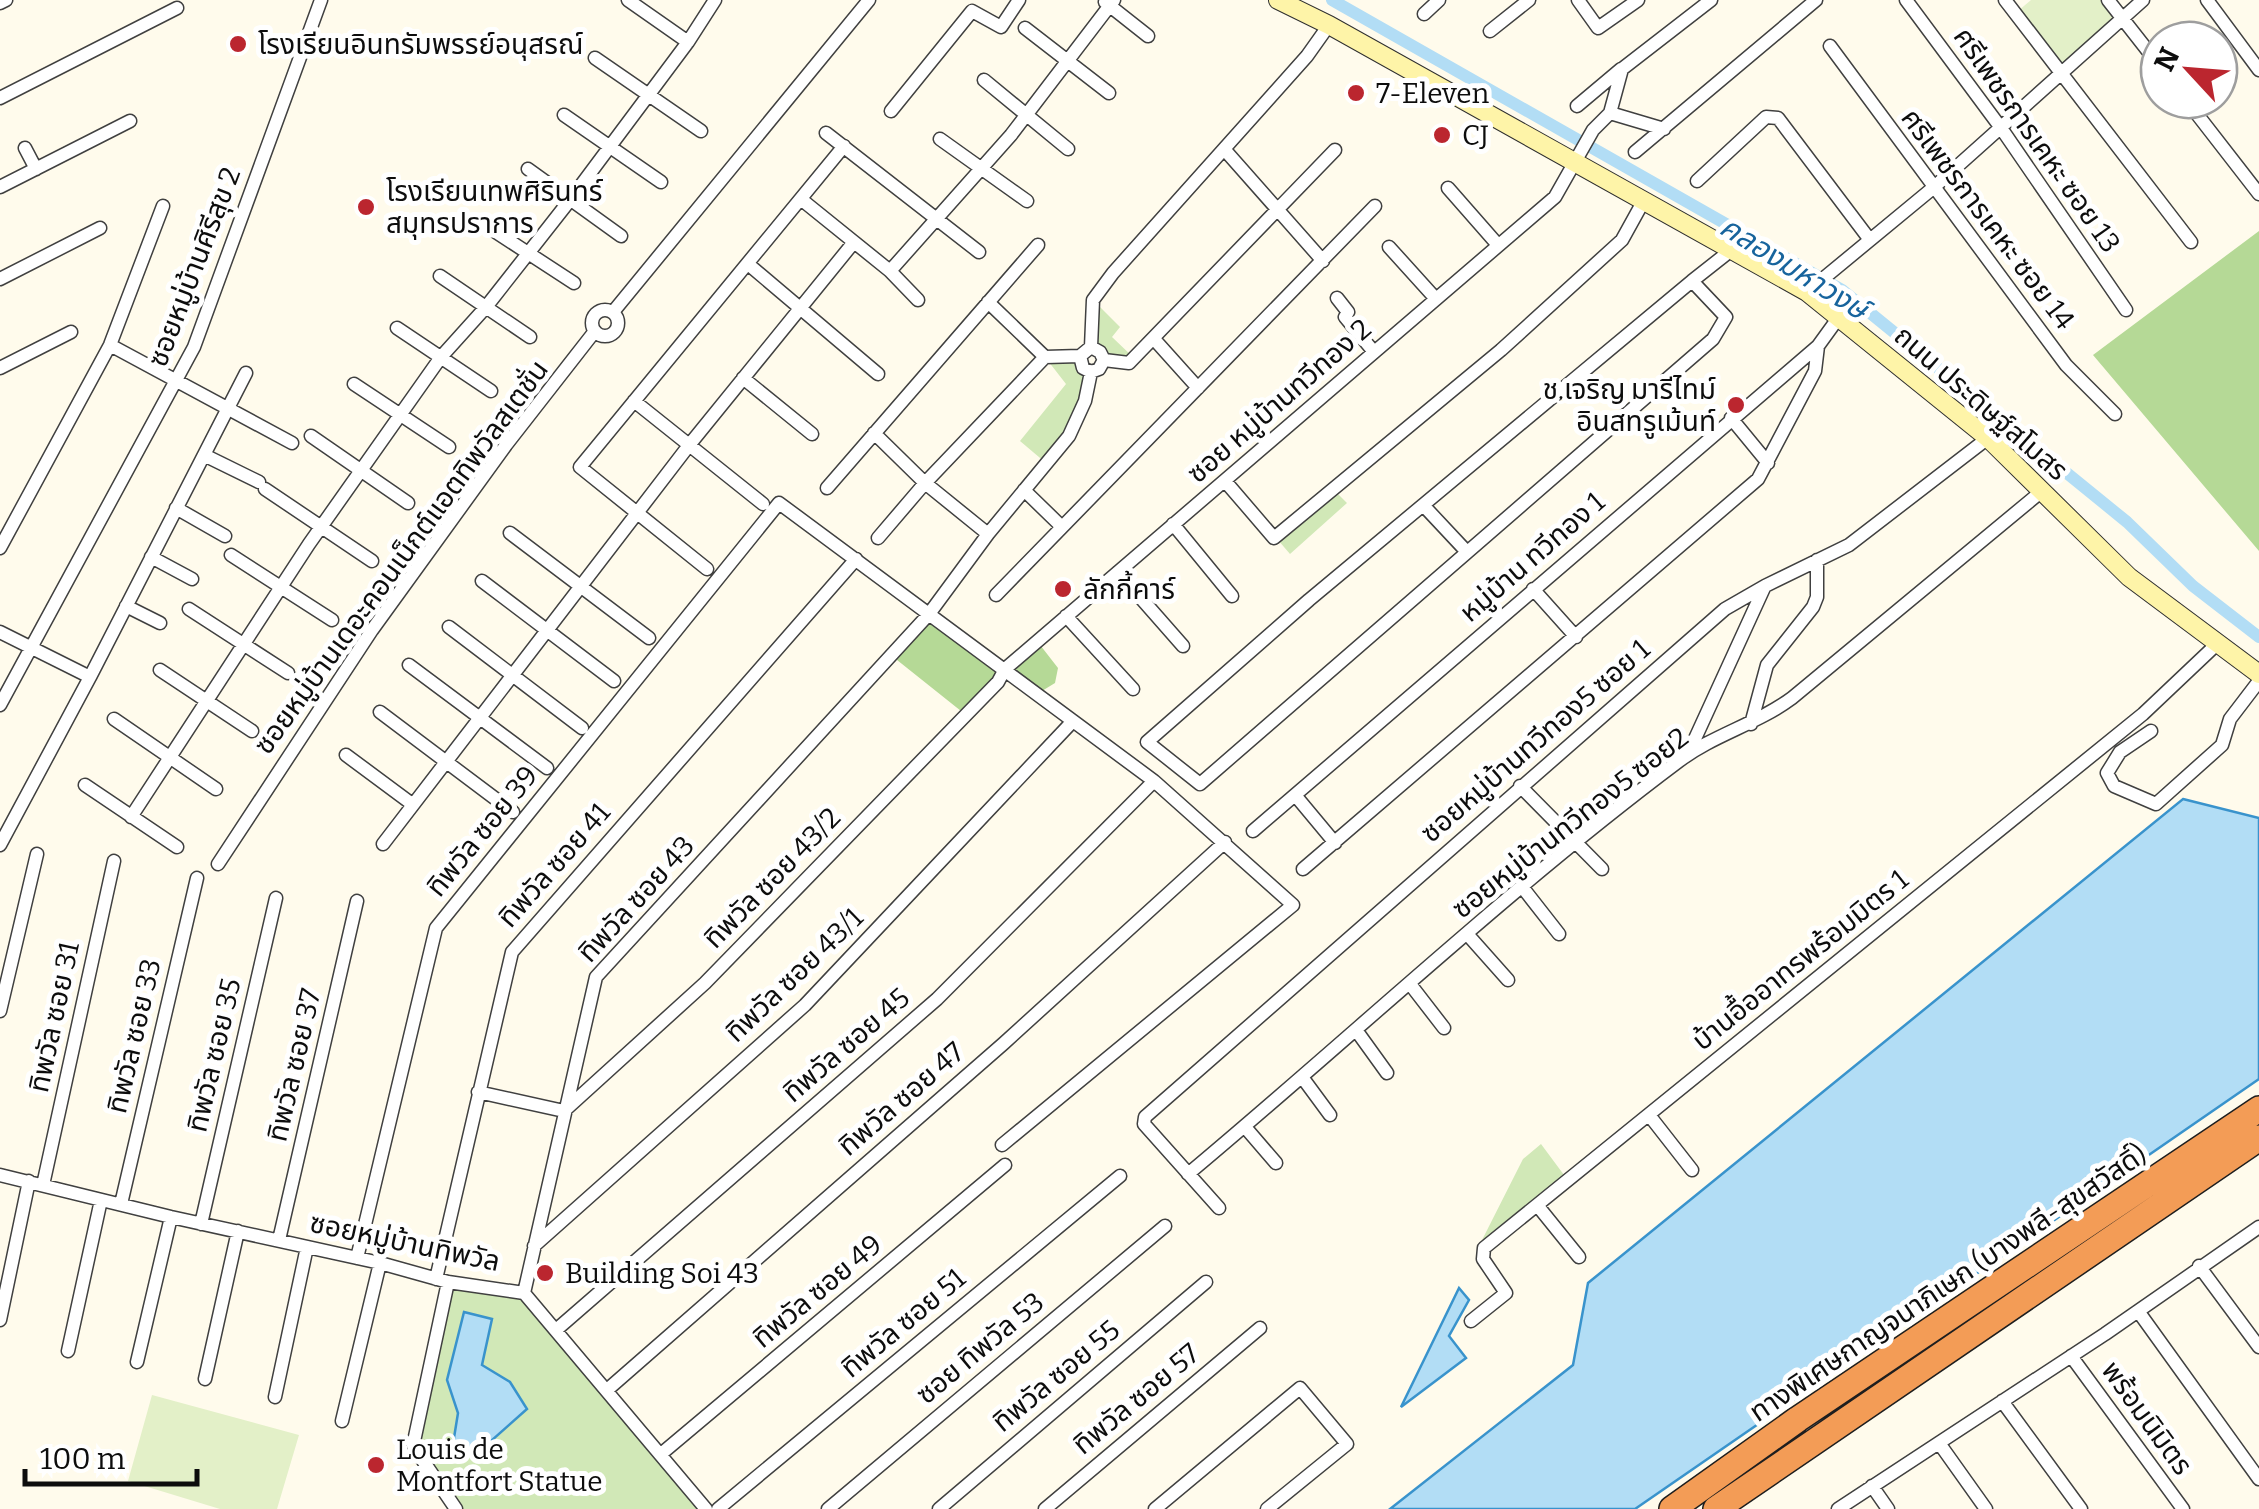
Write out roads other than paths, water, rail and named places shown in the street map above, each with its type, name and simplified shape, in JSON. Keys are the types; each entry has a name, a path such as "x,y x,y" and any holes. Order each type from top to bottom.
{"highway":[{"name":"ทางพิเศษกาญจนาภิเษก (บางพลี-สุขสวัสดิ์)","path":"1672,1509 1798,1419 2259,1109"},
{"name":"ทางพิเศษกาญจนาภิเษก (บางพลี-สุขสวัสดิ์)","path":"1716,1509 2259,1138"}],"street":[{"name":"ซอยหมู่บ้านศิรีสุข 2","path":"0,705 194,347 321,0"},
{"path":"628,0 688,42"},
{"path":"131,817 360,470 441,358 486,307 648,97 715,0"},
{"name":"ซอยหมู่บ้านเดอะคอนเน็กต์แอตทิพวัลสเตชั่น","path":"218,864 372,630 506,445 595,332 607,336 615,331 618,323 613,312 869,0"},
{"path":"891,111 972,11 1001,27 1018,0"},
{"name":"ถนน ประดิษฐ์สโมสร","path":"1278,0 1577,160 1643,202 1806,292 1988,438 2129,577 2259,674"},
{"path":"1424,14 1439,0"},
{"path":"1490,31 1528,0"},
{"path":"1578,0 1596,27 1638,0"},
{"path":"1577,106 1711,0"},
{"path":"1635,152 1816,0"},
{"name":"ศรีเพชรการเคหะ ซอย 13","path":"1906,0 2001,128 2126,310"},
{"path":"2005,0 2192,242"},
{"path":"2108,0 2139,40"},
{"path":"1806,292 1933,188 2143,0"},
{"path":"2208,0 2259,70"},
{"path":"890,270 982,169 1109,2 1148,36"},
{"path":"0,98 178,8"},
{"path":"1104,360 1099,369 1091,372 1083,368 1093,300 1307,56 1329,25"},
{"path":"1025,28 1109,93"},
{"name":"ศรีเพชรการเคหะ ซอย 14","path":"1830,46 2066,365 2115,414"},
{"path":"595,58 701,131"},
{"path":"1622,69 1610,113 1664,128"},
{"path":"984,80 1068,149"},
{"name":"ซอย หมู่บ้านทวีทอง 2","path":"1005,670 1555,197 1593,130 1610,113"},
{"path":"564,115 661,182"},
{"path":"1697,181 1753,126 1766,116 1778,118 1870,240"},
{"path":"2202,120 2259,194"},
{"path":"0,186 130,121"},
{"path":"826,132 979,252"},
{"path":"940,139 1027,201"},
{"path":"707,570 580,467 844,146"},
{"path":"24,148 36,170"},
{"path":"1224,149 1323,261"},
{"path":"1104,360 1129,363 1335,150"},
{"path":"528,168 621,236"},
{"path":"1448,188 1498,245"},
{"path":"802,200 890,270 918,300"},
{"path":"1224,481 1274,538 1501,350 1622,240 1643,202"},
{"path":"0,548 110,345 163,206"},
{"path":"996,595 1375,206"},
{"path":"482,222 574,283"},
{"path":"0,280 100,228"},
{"path":"383,844 690,444 854,242"},
{"path":"827,488 1038,246"},
{"path":"1389,247 1436,299"},
{"path":"1692,281 1726,317 1713,339 1200,784 1147,742 1424,505 1692,281 1730,251"},
{"path":"748,264 878,374"},
{"path":"440,276 530,337"},
{"path":"1337,298 1348,312 1345,316 1374,352"},
{"path":"988,302 1045,356"},
{"name":"หมู่บ้าน ทวีทอง 1","path":"1253,831 1818,346 1839,317"},
{"path":"397,328 491,392"},
{"path":"0,368 71,332"},
{"path":"1154,338 1198,388"},
{"path":"110,345 292,443"},
{"path":"1304,869 1758,480 1815,371 1818,346"},
{"path":"878,538 924,483 1045,356 1100,352 1104,360"},
{"name":"ทิพวัล ซอย 43","path":"524,1293 596,977 929,614 988,534 1069,436 1085,401 1091,372"},
{"path":"0,844 246,373"},
{"path":"743,378 812,434"},
{"path":"354,384 449,447"},
{"path":"634,401 763,504"},
{"path":"1731,418 1768,463"},
{"path":"874,434 924,483 988,534"},
{"path":"311,436 408,503"},
{"name":"ซอยหมู่บ้านทวีทอง5 ซอย 1","path":"1188,1174 1142,1121 1725,610 1849,545 1988,438"},
{"path":"204,455 262,486 372,561"},
{"path":"1024,490 1062,527"},
{"name":"ซอยหมู่บ้านทวีทอง5 ซอย2","path":"1188,1174 1577,842 1688,754 1751,724 1792,698 2042,491"},
{"name":"ทิพวัล ซอย 39","path":"357,1258 436,928 781,503 856,559"},
{"path":"1424,505 1467,552"},
{"path":"176,508 225,536"},
{"path":"1173,524 1232,596"},
{"path":"510,533 650,638"},
{"path":"232,554 332,620"},
{"path":"151,557 192,579"},
{"path":"856,559 1154,781 1294,906 1002,1145"},
{"name":"ทิพวัล ซอย 41","path":"456,1509 414,1446 478,1092 513,949 856,559"},
{"path":"1751,724 1767,665 1813,607 1817,560"},
{"path":"1118,572 1183,646"},
{"path":"482,581 614,681"},
{"path":"1688,754 1765,586"},
{"path":"1533,589 1576,637"},
{"path":"126,606 160,623"},
{"path":"189,609 288,673"},
{"path":"1066,616 1133,689"},
{"path":"449,627 582,728"},
{"path":"0,632 90,677"},
{"name":"บ้านอื้ออาทรพร้อมมิตร 1","path":"1471,1322 1506,1293 1483,1260 1484,1248 2143,714 2218,643"},
{"path":"408,666 546,768"},
{"path":"160,670 252,731"},
{"name":"ทิพวัล ซอย 43/2","path":"564,1111 705,983 998,682 1005,670"},
{"path":"2151,731 2120,752 2106,774 2114,786 2156,804 2222,745 2230,719 2259,681"},
{"path":"380,712 513,812"},
{"path":"114,719 216,789"},
{"name":"ทิพวัล ซอย 43/1","path":"534,1246 806,1005 1073,721"},
{"path":"346,756 412,804"},
{"name":"ทิพวัล ซอย 45","path":"556,1330 937,1000 1154,781"},
{"path":"85,785 177,847"},
{"path":"1520,786 1602,869"},
{"path":"1295,794 1334,843"},
{"name":"ทิพวัล ซอย 47","path":"607,1390 1003,1044 1225,842"},
{"path":"0,1012 37,854"},
{"name":"ทิพวัล ซอย 31","path":"0,1320 114,861"},
{"name":"ทิพวัล ซอย 33","path":"121,1204 196,878"},
{"path":"1523,888 1559,934"},
{"name":"ทิพวัล ซอย 35","path":"201,1224 276,898"},
{"name":"ทิพวัล ซอย 37","path":"279,1240 357,901"},
{"path":"1468,935 1508,980"},
{"path":"1410,984 1444,1028"},
{"path":"1356,1030 1387,1073"},
{"path":"1302,1076 1330,1115"},
{"path":"478,1092 564,1111"},
{"path":"1649,1115 1692,1170"},
{"path":"1244,1127 1276,1163"},
{"name":"ทิพวัล ซอย 49","path":"661,1454 1005,1165"},
{"path":"1188,1174 1219,1208"},
{"name":"ซอยหมู่บ้านทิพวัล","path":"0,1175 171,1218 380,1263 442,1281 524,1293 706,1509"},
{"name":"ทิพวัล ซอย 51","path":"718,1509 1120,1176"},
{"path":"68,1351 102,1200"},
{"path":"1537,1206 1579,1257"},
{"path":"137,1362 171,1218"},
{"name":"ซอย ทิพวัล 53","path":"828,1509 1165,1226"},
{"path":"1838,1509 2138,1312 2259,1227"},
{"path":"206,1379 238,1232"},
{"path":"274,1397 307,1246"},
{"path":"342,1422 380,1263"},
{"path":"2199,1266 2259,1347"},
{"name":"ทิพวัล ซอย 55","path":"939,1509 1206,1282"},
{"path":"2138,1312 2259,1479"},
{"name":"ทิพวัล ซอย 57","path":"1045,1509 1260,1328"},
{"name":"พร้อมนิมิตร","path":"2070,1356 2183,1509"},
{"path":"1155,1509 1300,1388 1347,1444 1267,1509"},
{"path":"2002,1401 2081,1509"},
{"path":"1938,1443 1986,1509"},
{"path":"1872,1486 1888,1509"}],"water":[{"path":"2183,799 2259,818 2259,1079 1635,1509 1390,1509 1573,1365 1588,1283"},
{"path":"1459,1288 1469,1300 1449,1336 1466,1358 1401,1407"},
{"path":"464,1312 492,1319 482,1365 510,1382 527,1409 473,1457 453,1444 458,1413 447,1380"}],"waterway":[{"name":"คลองมหาวงษ์","path":"1332,0 1842,290 2127,522 2193,586 2259,637"}],"place":[{"name":"โรงเรียนอินทรัมพรรย์อนุสรณ์","path":"238,44"},
{"name":"7-Eleven","path":"1356,93"},
{"name":"CJ","path":"1442,135"},
{"name":"โรงเรียนเทพศิรินทร์ สมุทรปราการ","path":"366,207"},
{"name":"ช.เจริญ มารีไทม์ อินสทรูเม้นท์","path":"1736,405"},
{"name":"ลักกี้คาร์","path":"1063,589"},
{"name":"Building Soi 43","path":"545,1273"},
{"name":"Louis de Montfort Statue","path":"376,1465"}]}
